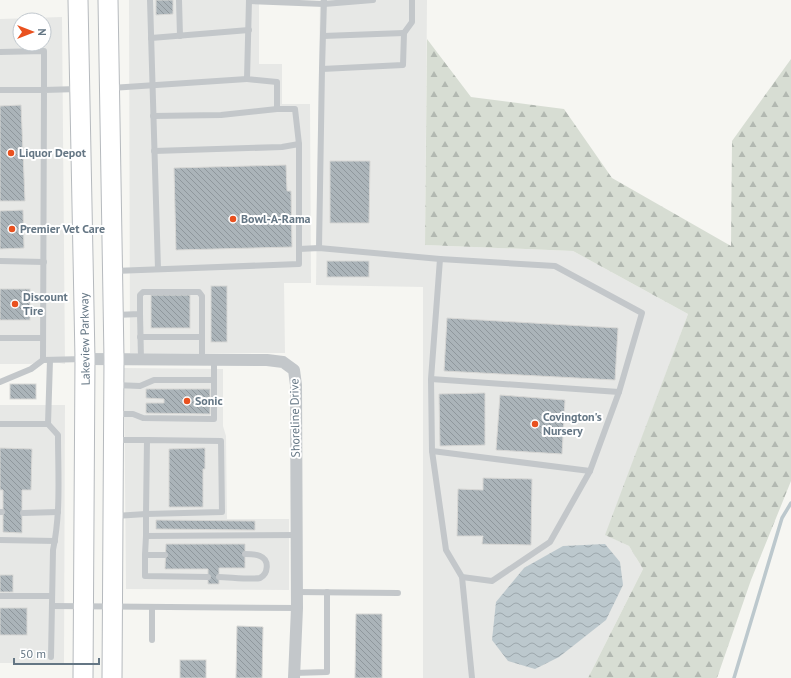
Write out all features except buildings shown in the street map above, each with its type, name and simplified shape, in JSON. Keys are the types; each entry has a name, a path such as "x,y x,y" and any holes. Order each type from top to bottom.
{"main road":[{"name":"Lakeview Parkway","path":"78,0 85,359 83,678"},
{"path":"108,0 114,359 112,678"},
{"path":"80,89 110,88"}],"street":[{"name":"Shoreline Drive","path":"85,359 267,360 282,362 294,370 296,385 297,536 297,608 294,676"}],"lane":[{"path":"150,0 158,269"},
{"path":"179,0 180,36"},
{"path":"247,79 249,30 248,1 324,2 373,0"},
{"path":"322,69 403,65 404,33 412,22 412,0"},
{"path":"319,248 324,2"},
{"path":"151,38 249,30"},
{"path":"323,36 404,33"},
{"path":"0,52 44,51 43,338 46,360 48,424 58,435 58,512 53,550 51,657"},
{"path":"110,88 247,79 278,82 278,110"},
{"path":"0,90 80,89"},
{"path":"112,271 299,264 299,144 295,109 221,115 153,116"},
{"path":"154,151 282,147 299,144"},
{"path":"299,249 319,248 440,259 554,266 642,313 619,392 590,471 550,542 492,581 462,577"},
{"path":"440,259 431,379 432,451 446,550 462,577 472,678"},
{"path":"0,261 44,262"},
{"path":"141,359 140,295 143,292 199,292 202,296 202,360"},
{"path":"113,315 140,314"},
{"path":"140,337 202,337"},
{"path":"0,338 43,338"},
{"path":"0,382 46,360 85,359"},
{"path":"113,414 133,414 143,418 214,419 214,360"},
{"path":"431,379 619,392"},
{"path":"113,385 140,386 154,380 214,380"},
{"path":"0,424 48,424"},
{"path":"113,440 221,440 222,512 114,516"},
{"path":"147,440 146,576 208,577"},
{"path":"432,451 590,471"},
{"path":"23,512 58,512"},
{"path":"146,536 297,536"},
{"path":"0,540 55,541"},
{"path":"219,577 258,579 264,576 267,570 265,559 260,556 245,554"},
{"path":"146,556 165,555"},
{"path":"297,592 398,593"},
{"path":"294,676 328,672 328,592"},
{"path":"0,596 52,596"},
{"path":"52,606 297,608"},
{"path":"152,607 152,640"}],"shaded area":[{"path":"129,0 259,0 259,64 282,64 282,104 310,104 311,283 284,283 285,353 130,353"},
{"name":"Covington's Nursery","path":"320,0 427,0 425,245 573,251 688,314 606,535 629,546 643,569 588,678 423,678 423,287 316,285"},
{"path":"52,17 62,17 65,364 43,360 31,364 0,364 0,19 12,19 12,52 52,52"},
{"path":"124,368 223,369 223,426 226,436 227,519 289,519 289,590 126,589"},
{"path":"0,405 65,405 64,663 0,663"}],"green space":[{"path":"427,39 471,97 564,109 612,178 731,246 732,141 791,59 791,481 751,580 717,678 588,678 643,569 629,546 605,535 688,314 573,251 425,245"}],"water":[{"path":"605,544 620,562 623,585 606,620 559,657 535,669 508,661 492,640 496,602 524,568 563,546"}],"waterway":[{"path":"734,678 782,518 791,503"}],"place":[{"name":"Liquor Depot","path":"11,153"},
{"name":"Bowl-A-Rama","path":"233,219"},
{"name":"Premier Vet Care","path":"12,229"},
{"name":"Discount Tire","path":"15,304"},
{"name":"Sonic","path":"187,401"},
{"name":"Covington's Nursery","path":"535,424"}]}
